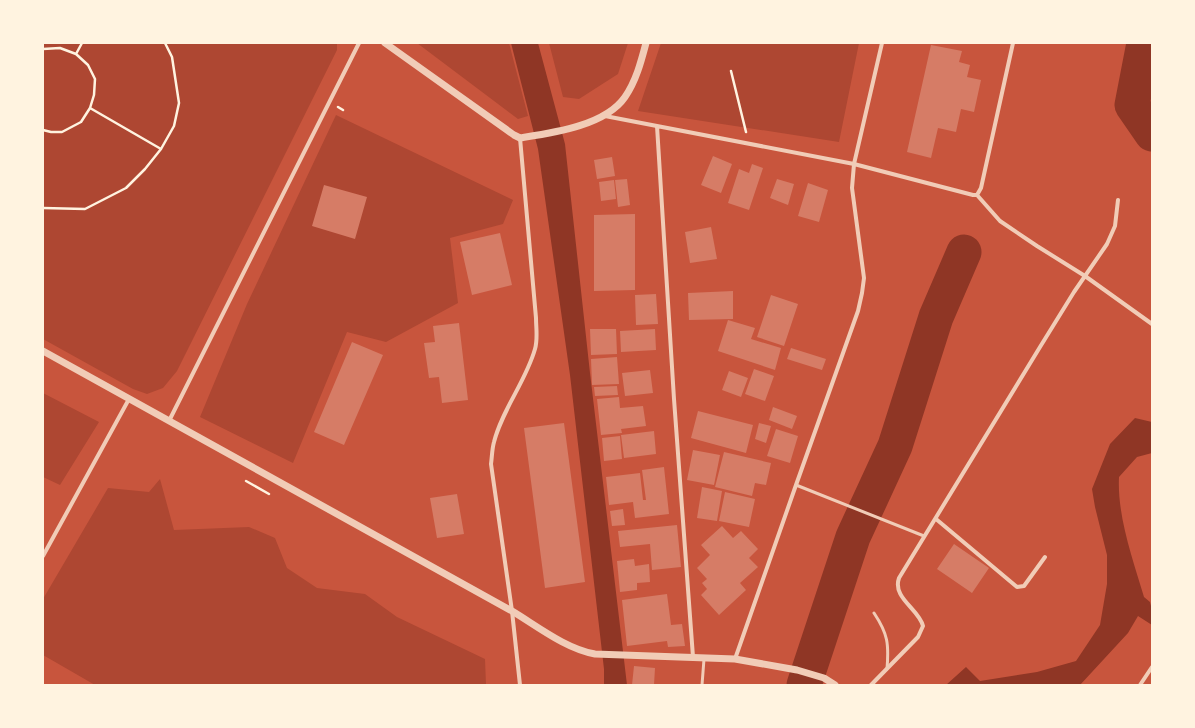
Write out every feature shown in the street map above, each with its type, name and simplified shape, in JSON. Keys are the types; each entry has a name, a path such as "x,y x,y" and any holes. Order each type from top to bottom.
{"street":[{"path":"169,421 359,43"},
{"path":"385,43 520,138 573,128 605,116 625,98 633,84 646,43"},
{"path":"735,659 858,311 862,293 863,268 852,188 854,164 882,43"},
{"path":"975,195 981,188 1013,43"},
{"path":"605,116 854,164 975,195 1000,221 1085,276 1152,324"},
{"path":"657,126 674,399 693,658"},
{"path":"520,138 536,318 536,342 531,360 494,442 491,464 512,611 520,685"},
{"path":"871,685 918,637 923,626 921,620 899,593 897,587 899,578 1040,347 1112,236 1115,226 1118,200"},
{"path":"43,351 512,611 572,647 594,654 735,659 797,670 824,678 835,685"},
{"path":"43,556 129,399"},
{"path":"936,519 1017,587 1024,586 1044,557"},
{"path":"1140,685 1152,667"}],"lane":[{"path":"796,485 924,536"},
{"path":"874,613 884,628 889,650 887,668"},
{"path":"702,685 704,659"}],"path":[{"path":"76,54 82,43"},
{"path":"43,208 85,208 126,188 145,169 161,149 174,126 179,103 172,57 165,43"},
{"path":"43,49 60,48 76,54 88,65 95,79 94,94 90,108 81,122 62,132 43,130"},
{"path":"731,71 746,135"},
{"path":"90,108 161,149"}],"shaded area":[{"path":"43,43 337,43 337,50 177,371 163,388 147,394 133,389 43,339"},
{"path":"417,43 509,43 528,116 518,119"},
{"path":"511,43 538,43 565,144 590,373 627,685 604,685 604,669 570,375 538,149"},
{"path":"549,43 628,43 618,74 579,99 563,97"},
{"path":"661,43 859,43 839,142 638,111"},
{"path":"336,115 513,200 503,224 450,238 458,303 386,342 347,332 293,463 200,417 247,304"},
{"path":"43,393 99,422 60,485 43,477"},
{"path":"1135,418 1152,422 1152,453 1137,457 1119,477 1119,492 1123,522 1131,553 1144,597 1150,602 1152,610 1152,625 1138,616 1128,633 1080,685 946,685 966,667 980,681 1037,672 1076,661 1100,625 1107,584 1107,555 1092,489 1110,444"},
{"path":"160,479 174,530 249,527 275,538 287,568 317,588 365,594 397,617 485,659 486,685 95,685 43,655 43,599 108,488 149,492"}],"building":[{"path":"931,45 962,51 959,62 970,65 967,77 981,80 974,112 961,109 956,132 938,128 931,158 907,152"},
{"path":"713,156 732,164 721,193 701,185"},
{"path":"612,157 615,176 597,179 594,160"},
{"path":"752,164 763,168 749,210 728,203 739,169 749,173"},
{"path":"627,179 630,205 618,207 615,180"},
{"path":"777,179 794,184 788,205 770,198"},
{"path":"614,180 616,199 601,201 599,182"},
{"path":"808,183 828,190 819,222 798,216"},
{"path":"324,185 367,197 355,239 312,226"},
{"path":"635,214 635,290 594,291 594,215"},
{"path":"711,227 717,259 690,263 685,232"},
{"path":"500,233 512,285 472,295 460,242"},
{"path":"733,291 733,319 689,320 688,293"},
{"path":"656,294 658,324 636,325 635,295"},
{"path":"771,295 798,304 784,346 757,337"},
{"path":"728,320 755,328 751,339 781,348 775,370 718,351"},
{"path":"459,323 468,400 442,403 439,377 429,378 424,343 435,342 433,326"},
{"path":"590,329 616,329 617,354 591,355"},
{"path":"655,329 656,350 621,352 620,331"},
{"path":"352,342 383,355 344,445 314,432"},
{"path":"791,348 826,359 822,370 787,359"},
{"path":"617,357 619,384 592,385 591,359"},
{"path":"754,369 774,376 765,401 745,394"},
{"path":"650,370 653,393 625,396 622,373"},
{"path":"729,371 748,378 741,397 722,390"},
{"path":"617,386 618,395 595,396 594,387"},
{"path":"619,397 620,408 643,406 646,426 621,429 622,433 601,435 597,399"},
{"path":"773,407 797,416 792,429 769,420"},
{"path":"698,411 753,425 746,453 691,438"},
{"path":"564,423 585,582 545,588 524,428"},
{"path":"759,423 771,426 766,443 755,439"},
{"path":"776,429 798,436 790,463 767,456"},
{"path":"654,431 656,454 624,458 621,435"},
{"path":"620,436 622,459 604,461 602,438"},
{"path":"693,450 720,455 714,485 687,480"},
{"path":"724,452 771,463 766,485 755,483 752,496 715,487"},
{"path":"664,467 669,514 635,518 633,502 609,505 606,477 640,473 643,500 646,500 642,470"},
{"path":"702,487 722,491 717,521 697,518"},
{"path":"725,492 755,499 749,527 719,521"},
{"path":"457,494 464,534 437,538 430,498"},
{"path":"623,509 625,525 612,526 610,511"},
{"path":"677,525 681,567 652,570 650,544 620,547 618,531"},
{"path":"722,526 733,538 741,531 758,549 749,558 758,567 740,583 746,590 719,615 701,595 707,589 702,583 707,579 697,568 710,555 701,545"},
{"path":"954,544 989,568 972,593 937,569"},
{"path":"634,559 635,566 649,564 650,582 637,583 637,590 620,592 617,561"},
{"path":"667,594 671,625 682,624 685,646 668,647 667,641 627,646 622,600"},
{"path":"634,666 655,668 654,685 632,685"}],"waterway":[{"path":"1144,43 1132,105 1152,134"},
{"path":"804,685 853,537 895,446 936,317 964,252"}]}
